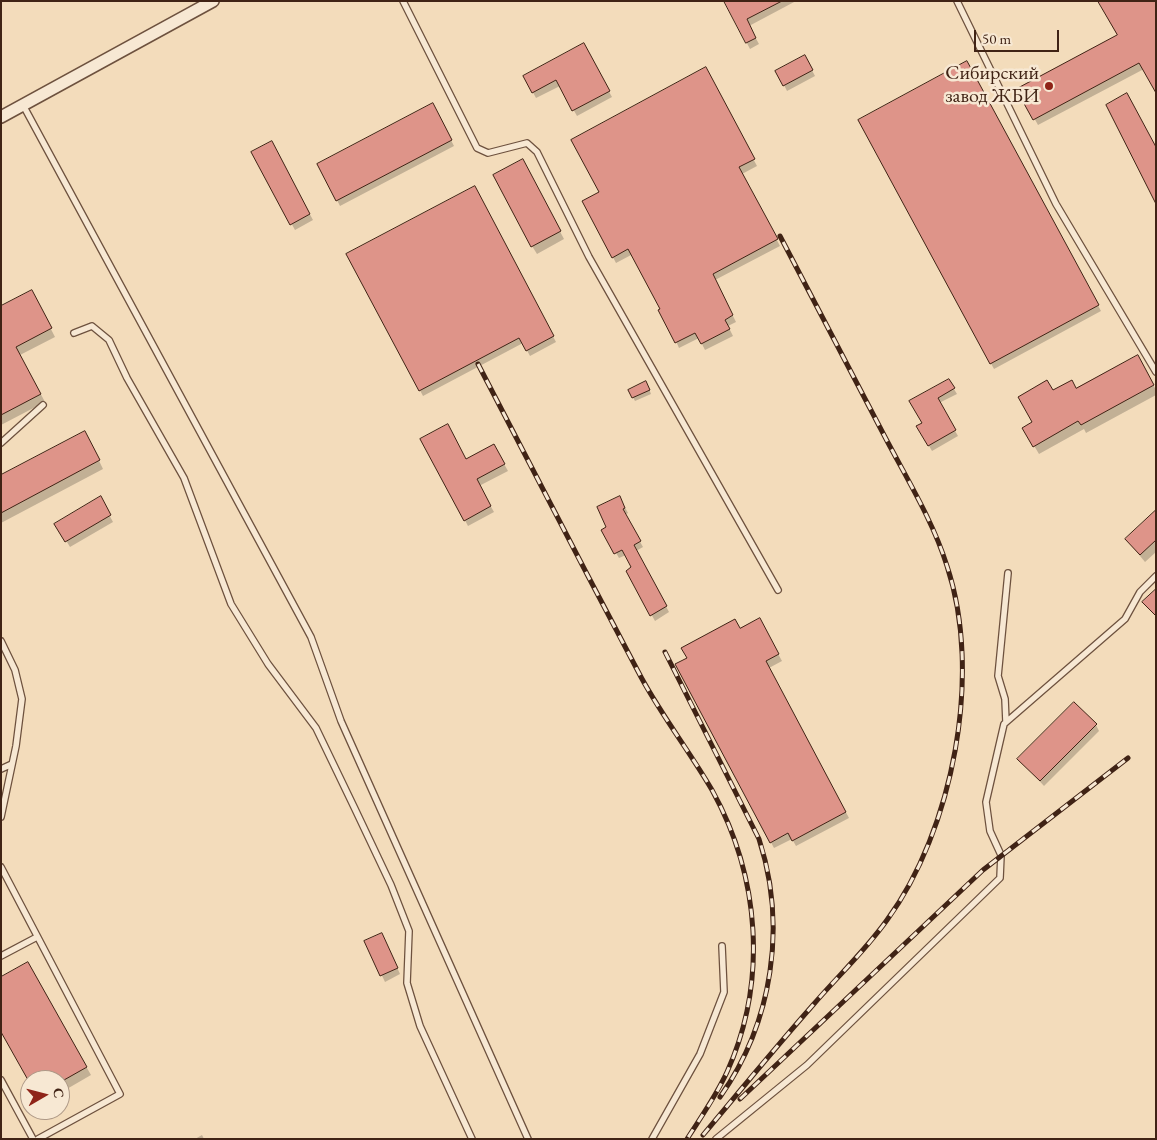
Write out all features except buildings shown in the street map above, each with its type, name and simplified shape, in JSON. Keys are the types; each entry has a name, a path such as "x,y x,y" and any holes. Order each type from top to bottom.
{"street":[{"path":"1,117 213,1"}],"lane":[{"path":"403,1 477,148 488,153 527,143 537,152 589,257 778,590"},
{"path":"957,1 1056,204 1156,372"},
{"path":"23,105 311,637 341,721 528,1139"},
{"path":"74,333 92,326 110,340 127,378 184,478 232,604 268,664 316,728 391,885 408,931 407,983 420,1026 472,1139"},
{"path":"1,444 43,405"},
{"path":"716,1139 806,1065 1000,878 1001,855 990,831 986,802 1006,722 1005,699 998,676 1008,573"},
{"path":"1006,722 1125,619 1140,592 1156,576"},
{"path":"1,641 15,670 22,699 12,764 1,816"},
{"path":"1,769 12,764"},
{"path":"1,867 120,1094 38,1139"},
{"path":"1,956 37,937"},
{"path":"652,1139 700,1054 724,992 722,946"},
{"path":"1,1080 33,1139"}],"railway":[{"path":"703,1135 799,1021 870,942 887,920 910,883 929,842 944,797 955,750 961,702 962,654 957,609 941,549 919,500 780,236"},
{"path":"478,364 641,677 712,790 728,823 740,858 749,893 753,930 753,966 749,1002 740,1037 727,1072 687,1139"},
{"path":"665,652 759,839 768,872 772,905 773,939 770,972 763,1005 752,1037 738,1068 720,1097"},
{"path":"740,1099 983,870 1128,758"}],"place":[{"name":"Сибирский завод ЖБИ","path":"1049,86"}]}
